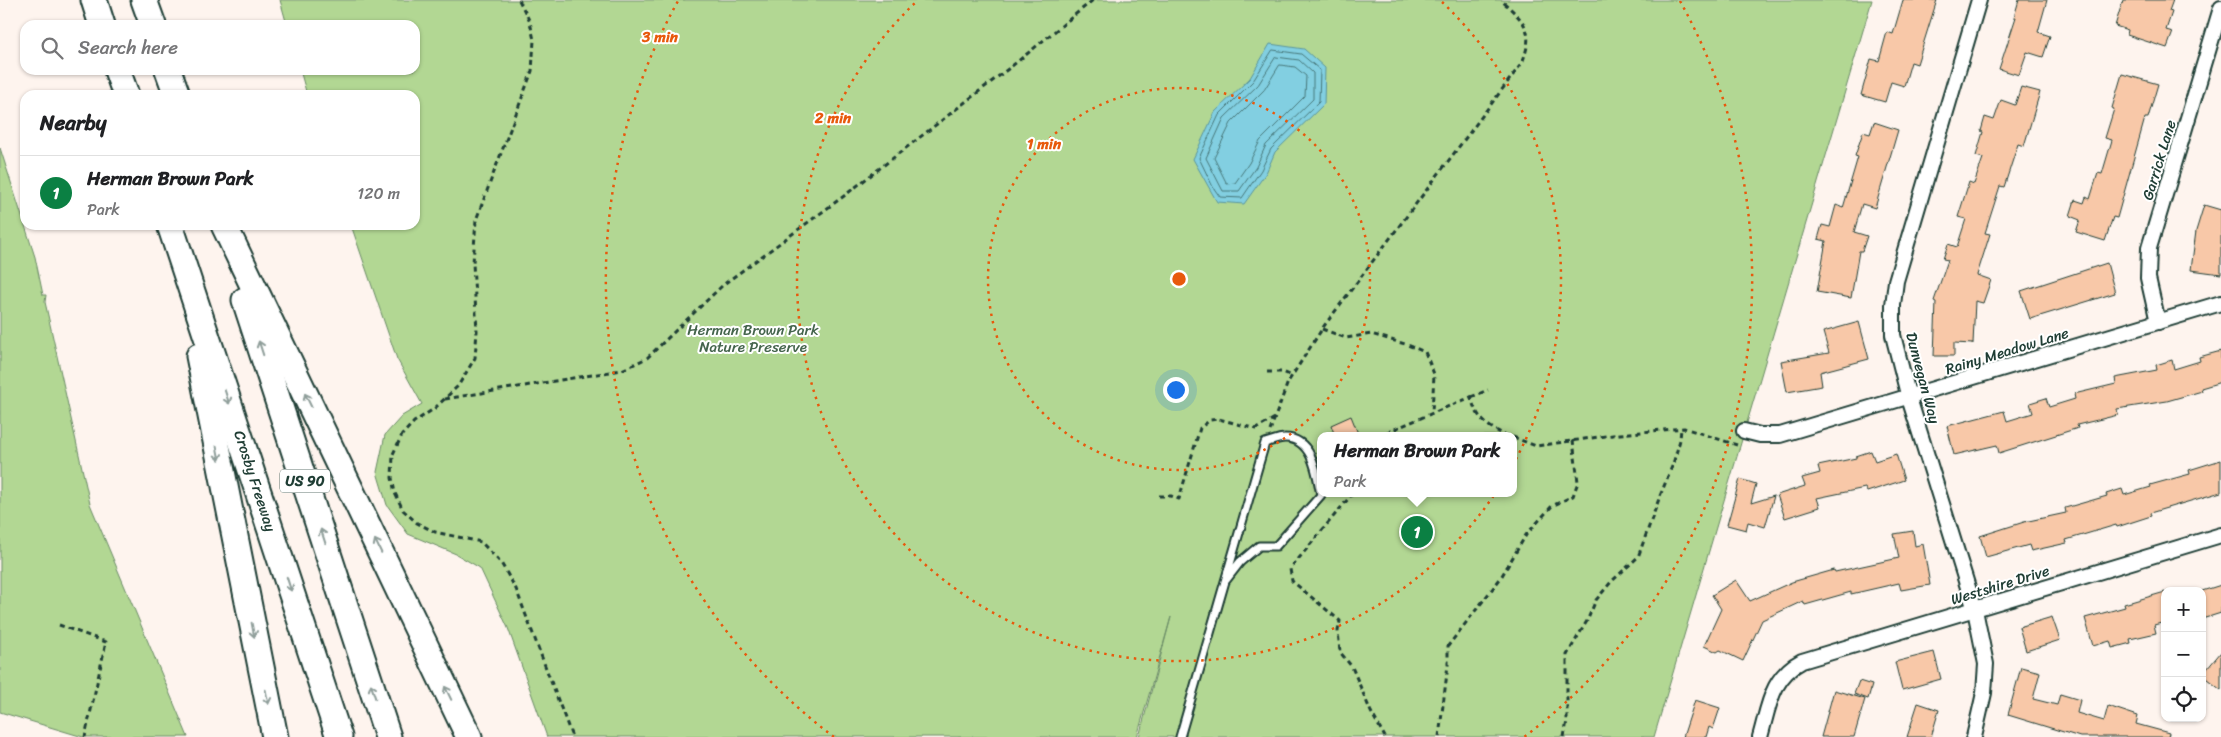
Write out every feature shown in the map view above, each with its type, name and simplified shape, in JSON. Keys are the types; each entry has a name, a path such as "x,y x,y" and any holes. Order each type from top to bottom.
{"highway":[{"path":"94,0 100,20"},
{"path":"144,0 151,20"},
{"path":"119,75 124,90"},
{"path":"170,75 175,90"},
{"name":"Crosby Freeway","path":"172,230 339,737"},
{"path":"225,230 469,737"},
{"name":"US 90","path":"225,230 388,737"},
{"path":"178,251 275,737"}],"street":[{"name":"Dunvegan Way","path":"1974,737 1984,693 1986,664 1975,610 1910,398 1893,335 1893,305 1896,281 1979,0"},
{"name":"Garrick Lane","path":"2158,322 2148,278 2150,248 2221,8"},
{"name":"Rainy Meadow Lane","path":"1744,431 1760,435 1780,435 1910,398 2221,303"},
{"name":"Westshire Drive","path":"1760,737 1776,682 1789,668 1802,661 2221,535"}],"lane":[{"path":"1180,737 1266,443 1286,438 1299,442 1314,460 1317,475"},
{"path":"1226,580 1240,562 1259,546 1276,546 1319,497"}],"path":[{"path":"519,0 530,22 534,40 532,71 476,220 472,263 477,331 475,358 458,386 435,408 414,422 402,435 394,454 392,478 395,493 402,510 417,523 435,532 481,542 501,563 516,589 572,737"},
{"path":"444,400 622,370 647,358 724,284 844,196 1017,62 1093,0"},
{"path":"1266,443 1292,376 1322,329 1522,62 1528,48 1528,30 1521,18 1501,0"},
{"path":"1322,329 1346,338 1371,334 1425,352 1434,374 1432,413"},
{"path":"1267,372 1283,372 1292,376"},
{"path":"1387,432 1488,390"},
{"path":"1471,397 1474,410 1484,423 1501,432"},
{"path":"1158,496 1171,496 1179,499 1200,428 1210,420 1219,419 1256,429 1275,418"},
{"path":"1564,737 1567,721 1566,655 1596,600 1611,582 1638,556 1674,464 1681,428"},
{"path":"1517,439 1536,446 1681,428 1740,446 1744,431"},
{"path":"1438,737 1448,666 1448,646 1500,579 1526,535 1552,506 1573,496 1578,482 1573,440"},
{"path":"1350,497 1290,569 1292,581 1340,621 1338,631 1340,652 1352,667 1371,712 1385,737"},
{"path":"59,625 106,642 86,737"}],"green space":[{"name":"Herman Brown Park Nature Preserve","path":"280,0 1872,0 1654,737 1139,737 1171,617 1137,737 547,737 508,628 480,568 456,554 408,534 387,505 377,472 385,435 402,416 422,404 397,359 353,230 420,230 420,90 306,90 301,75 420,75 420,20 286,20"},
{"path":"0,148 20,210 20,230 26,230 35,257 43,295 46,295 45,302 90,504 188,737 83,737 0,712"}],"water":[{"path":"1270,44 1304,49 1325,68 1324,104 1275,152 1266,173 1244,204 1217,202 1193,159 1215,112 1250,78"}],"building":[{"path":"1903,0 1937,0 1917,64 1911,62 1904,86 1891,82 1885,102 1861,95 1871,59 1879,61 1887,32 1893,34"},
{"path":"2019,0 2047,0 2038,32 2050,36 2043,57 2027,52 2019,75 1999,69 2016,17 2014,17"},
{"path":"2123,0 2173,0 2169,11 2172,12 2166,30 2173,32 2167,48 2127,35 2128,30 2115,26"},
{"path":"2122,74 2158,84 2148,118 2145,118 2117,218 2113,217 2105,241 2076,232 2080,220 2070,216 2075,200 2084,203 2086,197 2090,199 2098,173 2102,174 2112,140 2105,138"},
{"path":"2021,87 2040,92 2024,146 2018,144 2004,187 2000,186 1985,233 1990,234 1977,275 1991,280 1983,303 1975,301 1973,344 1954,343 1954,356 1934,356 1936,302 1934,301 1948,260 1943,259 1948,244 1957,247 1966,219 1958,217 1969,182 1974,184 1983,158 1976,156 1985,117 1994,120 2001,100 2015,105"},
{"path":"1874,122 1898,130 1875,208 1862,204 1854,232 1867,236 1862,251 1859,251 1851,298 1817,292 1826,241 1818,239 1822,225 1830,227 1836,205 1843,208 1858,157 1855,156 1863,132 1870,134"},
{"path":"2204,205 2221,210 2221,274 2191,270 2196,231"},
{"path":"2107,263 2115,293 2030,319 2021,291"},
{"path":"1859,322 1869,359 1820,372 1822,386 1787,392 1781,361 1829,353 1823,332"},
{"path":"2221,351 2221,382 2201,388 2202,391 2167,401 2117,409 2118,415 2077,425 2078,428 1999,453 1997,445 1954,455 1947,426 2004,411 2007,421 2033,413 2030,403 2046,398 2049,407 2075,399 2074,394 2116,384 2115,378 2157,370 2156,365 2172,360 2174,369 2200,361 2199,357"},
{"path":"1351,416 1357,432 1334,432 1331,425"},
{"path":"1871,451 1875,461 1896,454 1904,480 1867,492 1865,488 1817,498 1820,507 1785,518 1777,495 1805,486 1802,478 1820,473 1818,466 1856,458 1856,456"},
{"path":"2221,460 2221,492 2150,513 2151,516 2117,527 2116,525 2066,540 2067,543 2031,551 2029,545 1986,557 1980,536 2024,522 2066,513 2065,508 2107,496 2106,494 2122,489 2124,495 2151,487 2150,485 2190,474 2189,470"},
{"path":"1740,479 1756,484 1751,503 1774,496 1765,527 1748,522 1746,530 1727,525"},
{"path":"1913,531 1915,546 1923,544 1930,585 1901,590 1899,583 1851,594 1851,592 1805,605 1803,601 1762,620 1743,661 1720,650 1717,652 1704,646 1721,609 1712,595 1736,580 1750,601 1792,582 1834,570 1835,572 1899,558 1894,534"},
{"path":"2221,585 2221,613 2206,618 2206,590"},
{"path":"2161,593 2161,623 2154,625 2156,633 2130,639 2131,643 2112,648 2110,641 2093,646 2085,618 2125,607 2124,604"},
{"path":"2052,617 2060,640 2026,651 2019,627"},
{"path":"1934,652 1941,679 1902,690 1895,662"},
{"path":"2221,652 2221,690 2206,678 2206,670"},
{"path":"2021,667 2040,672 2033,699 2057,705 2060,694 2080,700 2077,713 2104,721 2108,706 2138,716 2136,724 2169,733 2168,737 2080,737 2008,715"},
{"path":"1859,681 1872,685 1868,699 1854,694"},
{"path":"1834,690 1865,699 1854,737 1821,737"},
{"path":"1695,700 1720,708 1713,729 1709,727 1706,737 1683,737"},
{"path":"1918,703 1939,710 1931,737 1907,737"}],"place":[{"name":"Herman Brown Park","path":"1417,532"}]}
